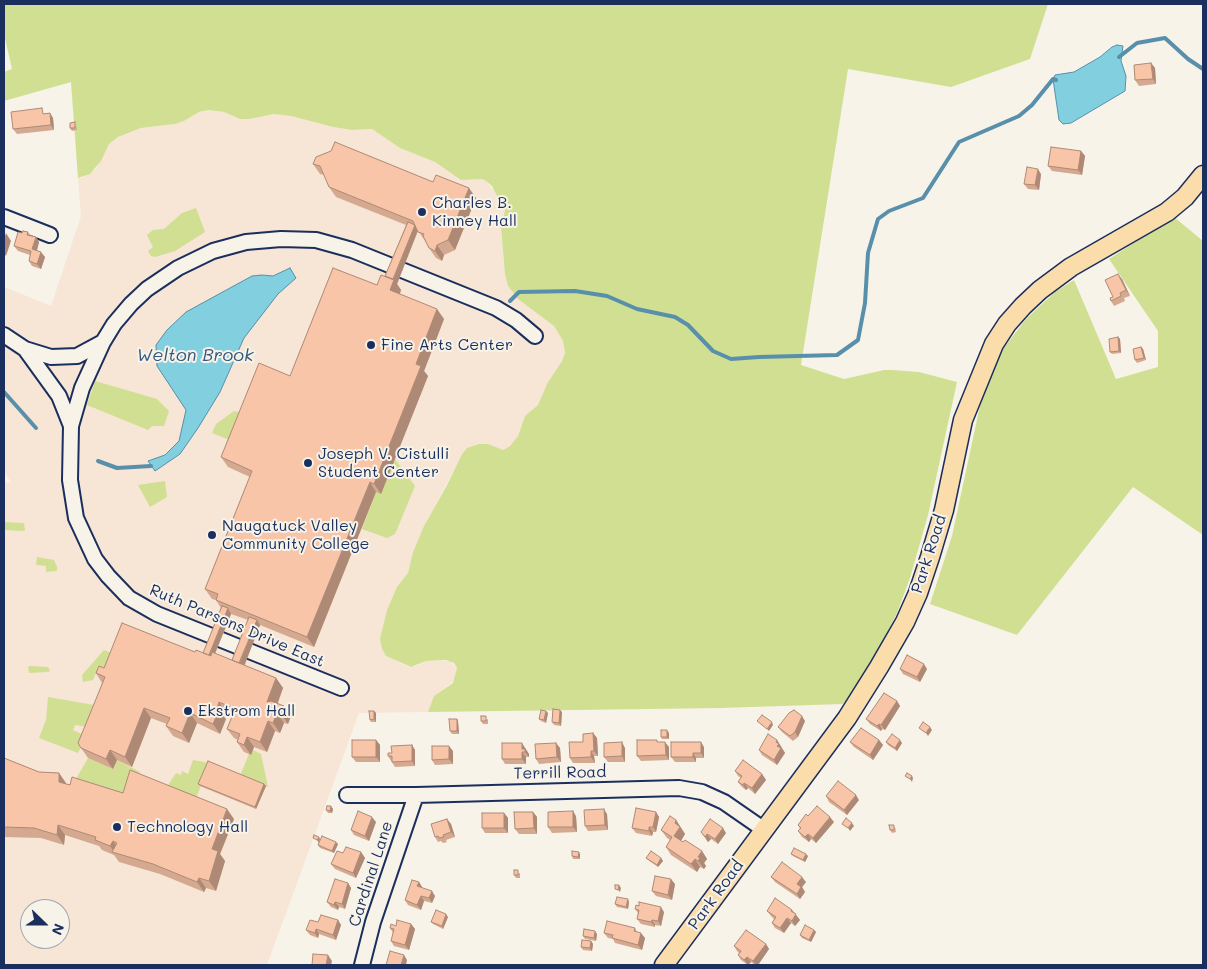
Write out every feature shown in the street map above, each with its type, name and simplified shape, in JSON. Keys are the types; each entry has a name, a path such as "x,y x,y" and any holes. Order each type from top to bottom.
{"main road":[{"name":"Park Road","path":"664,965 847,718 905,622 918,593 944,510 963,420 994,344 1022,306 1040,290 1071,267 1167,212 1185,197 1203,175"}],"street":[{"path":"4,217 50,234"},
{"path":"71,426 82,388 103,342 114,324 131,304 147,289 178,268 221,249 246,242 281,239 316,240 352,250 496,308 516,320 535,336"},
{"path":"4,335 25,349 51,357 77,356 103,342"},
{"path":"25,349 59,396 71,426"},
{"name":"Ruth Parsons Drive East","path":"71,426 70,480 76,518 95,559 129,598 168,619 341,688"},
{"name":"Terrill Road","path":"347,795 679,788 702,792 724,802 764,829"},
{"name":"Cardinal Lane","path":"362,965 373,922 416,795"}],"shaded area":[{"name":"Naugatuck Valley Community College","path":"207,110 224,112 240,119 274,114 352,130 372,129 400,148 435,162 461,180 482,179 486,181 506,206 501,227 508,286 518,299 554,326 563,341 565,353 562,361 550,378 538,405 525,416 518,436 513,443 503,450 483,444 475,445 464,451 424,526 413,552 408,573 386,614 381,637 382,649 386,656 409,667 426,661 450,661 457,668 454,681 434,696 428,712 359,713 267,965 4,965 4,483 11,482 4,471 4,287 51,306 81,216 78,178 82,178 96,169 109,144 118,137 141,128 175,124 199,112"}],"green space":[{"path":"4,4 1048,4 1030,59 951,87 848,69 801,365 844,379 892,370 919,372 957,382 928,515 910,578 897,613 883,640 854,690 843,704 721,708 428,712 434,696 453,683 457,668 454,663 446,660 426,661 411,667 386,656 380,639 387,610 397,587 408,573 413,552 424,526 462,454 467,448 479,444 488,444 503,450 510,446 518,436 525,416 538,405 548,382 565,353 563,341 554,326 518,299 508,286 505,274 501,227 505,203 498,198 492,186 486,181 482,179 461,180 435,162 400,148 372,129 352,130 274,114 240,119 224,112 208,110 199,112 175,124 141,128 118,137 109,144 101,161 90,174 78,178 71,82 4,101 4,72 12,69 4,34"},
{"path":"196,208 205,232 175,251 155,257 151,256 148,251 153,247 147,235 153,230 164,229 182,213"},
{"path":"1174,217 1203,241 1203,535 1133,487 1017,635 930,604 952,536 981,401 993,367 1003,349 1026,319 1055,292 1074,280 1116,379 1158,367 1158,331 1109,259"},
{"path":"95,381 157,399 169,411 164,426 152,426 148,430 87,405"},
{"path":"234,411 248,414 232,441 212,433 216,424"},
{"path":"395,459 415,486 395,534 387,538 362,529 376,492"},
{"path":"165,481 167,497 150,507 138,485"},
{"path":"4,522 24,523 25,530 4,530"},
{"path":"37,557 54,560 57,571 46,572 46,566 36,564"},
{"path":"104,650 119,656 110,678 96,673 93,680 83,682 82,675"},
{"path":"28,667 48,667 50,671 29,673"},
{"path":"48,697 94,705 88,727 75,725 73,730 86,736 78,753 39,738 46,720"},
{"path":"251,749 261,754 268,787 240,776"},
{"path":"88,758 113,769 117,760 140,772 130,803 76,779"},
{"path":"193,760 210,763 194,803 164,791 176,773 181,775 182,771 188,774"}],"water":[{"path":"1117,45 1123,46 1121,61 1126,76 1125,91 1071,123 1063,124 1059,120 1053,79 1055,75 1074,72"},
{"name":"Welton Brook","path":"290,268 296,278 278,294 244,338 220,392 198,428 180,454 155,471 148,461 165,455 179,441 186,410 157,366 156,345 167,330 186,312 252,276 273,276"}],"building":[{"path":"1151,63 1153,79 1135,80 1134,65"},
{"path":"42,108 43,114 50,113 51,125 13,129 11,112"},
{"path":"75,122 75,128 70,128 70,123"},
{"name":"Charles B. Kinney Hall","path":"335,142 433,182 436,175 469,188 448,240 437,245 435,251 429,248 423,236 424,234 418,232 413,221 329,187 320,166 313,164 316,157 331,151"},
{"path":"1051,147 1081,151 1078,170 1048,166"},
{"path":"1027,167 1038,169 1035,185 1024,184"},
{"path":"408,222 415,225 393,279 385,276"},
{"path":"23,231 28,232 27,235 36,237 32,249 41,252 37,264 29,261 31,251 14,246 18,232 22,233"},
{"path":"333,268 377,285 381,275 394,280 390,290 437,309 416,364 421,366 374,484 370,482 307,637 216,600 218,594 205,589 252,471 221,457 259,363 290,376"},
{"path":"1118,274 1126,290 1120,293 1121,296 1111,301 1110,298 1113,297 1105,280"},
{"path":"1118,337 1119,351 1110,352 1109,339"},
{"path":"1141,347 1144,358 1135,360 1133,349"},
{"path":"222,606 228,608 209,655 203,653"},
{"path":"249,617 257,620 239,663 232,660"},
{"name":"Ekstrom Hall","path":"122,623 195,652 196,650 211,656 212,652 276,678 267,702 271,701 284,706 281,714 277,713 273,723 268,721 260,742 247,737 244,745 237,742 240,734 227,729 235,709 219,702 217,709 219,710 213,724 190,713 182,733 166,726 170,718 144,708 125,757 110,750 106,759 81,748 78,743 105,677 96,673 99,666 104,668"},
{"path":"907,655 924,664 917,677 900,669"},
{"path":"884,693 897,701 881,725 877,726 866,719"},
{"path":"553,709 560,710 559,723 552,722"},
{"path":"541,710 546,711 544,720 539,719"},
{"path":"794,710 802,716 795,732 790,736 778,727 789,713"},
{"path":"369,711 374,711 374,719 370,720"},
{"path":"762,715 772,722 767,729 757,721"},
{"path":"481,716 486,716 486,721 481,721"},
{"path":"449,719 457,719 457,731 450,731"},
{"path":"923,722 930,727 926,733 919,728"},
{"path":"861,728 879,740 870,755 850,742"},
{"path":"661,730 667,730 667,737 661,737"},
{"path":"593,733 594,751 591,751 591,757 570,758 569,742 583,742 583,734"},
{"path":"768,734 777,740 776,742 779,744 777,746 781,748 774,760 759,750"},
{"path":"892,734 900,740 895,748 886,742"},
{"path":"352,740 376,740 376,757 352,757"},
{"path":"637,740 665,742 666,755 637,756"},
{"path":"622,742 622,756 604,757 604,743"},
{"path":"671,742 701,742 701,753 693,753 693,757 671,757"},
{"path":"502,743 522,743 522,749 525,749 525,752 522,752 522,759 502,759"},
{"path":"556,743 557,757 536,759 535,744"},
{"path":"412,745 412,761 392,762 392,756 388,756 388,753 392,753 391,746"},
{"path":"432,746 449,746 449,759 432,760"},
{"name":"Technology Hall","path":"4,758 39,772 59,773 59,782 70,785 72,777 123,793 130,770 227,809 212,849 218,851 209,881 199,878 197,882 153,864 112,852 117,843 113,841 110,846 95,840 96,837 58,825 57,835 34,828 4,827"},
{"path":"743,760 762,774 752,788 738,782 742,776 735,771"},
{"path":"208,761 264,784 255,807 198,784"},
{"path":"907,773 912,776 910,779 905,776"},
{"path":"838,781 856,795 844,810 826,796"},
{"path":"327,806 331,806 330,811 326,810"},
{"path":"817,806 830,817 813,838 808,834 805,837 798,831 801,828 798,825 806,814 808,816"},
{"path":"636,808 656,812 653,827 649,827 649,831 632,828"},
{"path":"604,809 605,825 585,826 584,810"},
{"path":"358,811 372,817 365,836 351,830"},
{"path":"573,811 573,827 548,827 548,812"},
{"path":"514,812 533,812 534,828 515,829"},
{"path":"482,813 504,813 504,828 482,828"},
{"path":"670,816 676,820 675,823 680,827 674,836 683,842 685,840 702,851 698,861 695,859 691,864 666,847 672,837 661,830"},
{"path":"846,818 852,823 848,828 842,824"},
{"path":"447,819 451,832 443,835 444,837 435,837 431,824"},
{"path":"710,819 723,828 715,839 707,834 705,837 701,832"},
{"path":"889,825 894,825 894,830 890,830"},
{"path":"314,835 319,837 317,840 313,838"},
{"path":"322,836 336,842 332,851 318,845"},
{"path":"346,847 361,852 353,873 331,864 337,851 343,853"},
{"path":"794,848 806,854 803,860 791,854"},
{"path":"572,851 579,852 578,857 572,856"},
{"path":"651,851 661,858 657,865 646,858"},
{"path":"782,862 802,877 797,884 801,887 797,894 771,877"},
{"path":"514,870 518,870 518,875 514,875"},
{"path":"655,876 671,879 668,895 652,891"},
{"path":"335,879 348,883 342,904 335,902 334,905 327,902"},
{"path":"412,880 419,882 417,886 432,891 429,898 421,896 417,905 405,900"},
{"path":"615,885 619,885 618,890 615,889"},
{"path":"617,897 628,899 626,907 615,904"},
{"path":"775,898 796,914 792,921 787,918 780,928 772,923 776,917 767,911"},
{"path":"639,902 661,907 658,921 652,920 651,922 637,919 639,910 635,909 636,905 639,906"},
{"path":"436,910 446,914 442,926 431,922"},
{"path":"321,915 338,920 333,935 316,929 315,933 306,930 310,920 318,922"},
{"path":"397,920 411,924 405,945 391,941 394,929 390,928 391,924 396,926"},
{"path":"607,921 635,928 634,931 641,933 638,945 612,938 613,935 604,933"},
{"path":"805,925 814,930 809,940 800,935"},
{"path":"584,929 595,931 594,938 583,936"},
{"path":"746,930 766,944 753,961 747,957 744,960 738,955 741,951 734,946"},
{"path":"582,940 591,941 590,948 581,947"},
{"path":"390,951 404,955 401,965 386,965"},
{"path":"313,954 328,955 326,965 312,965"}],"waterway":[{"name":"Welton Brook","path":"1119,57 1137,43 1165,38 1188,59 1203,69"},
{"name":"Welton Brook","path":"510,301 519,292 575,291 607,296 637,309 675,317 688,325 713,351 731,359 837,355 858,340 865,303 868,253 878,219 889,211 923,198 959,142 1019,116 1032,105 1053,79 1056,80"},
{"name":"Welton Brook","path":"4,392 36,428"},
{"name":"Welton Brook","path":"98,461 117,468 151,466"}],"place":[{"name":"Charles B. Kinney Hall","path":"422,212"},
{"name":"Fine Arts Center","path":"371,345"},
{"name":"Joseph V. Cistulli Student Center","path":"308,463"},
{"name":"Naugatuck Valley Community College","path":"212,535"},
{"name":"Ekstrom Hall","path":"188,711"},
{"name":"Technology Hall","path":"117,827"}]}
